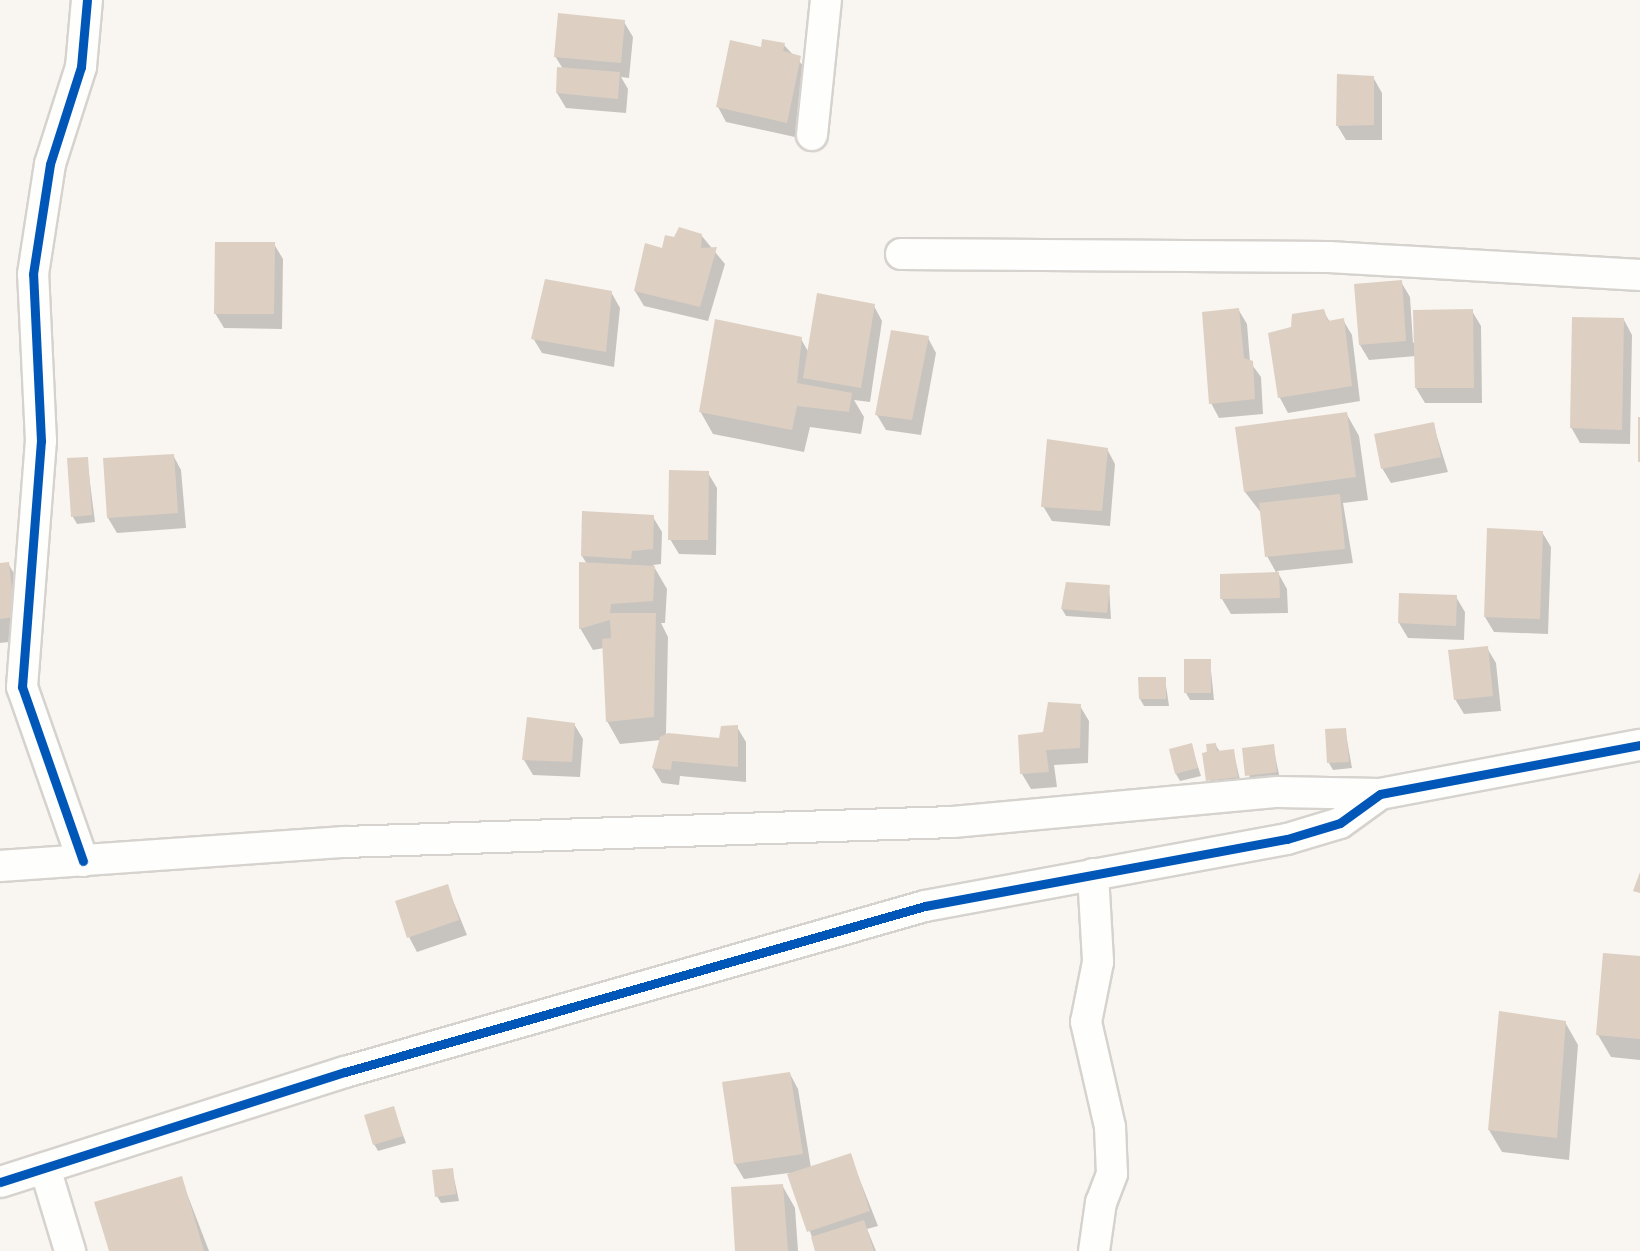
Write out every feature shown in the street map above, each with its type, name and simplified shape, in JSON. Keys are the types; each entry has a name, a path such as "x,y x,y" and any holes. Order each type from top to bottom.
{"street":[{"path":"83,861 22,687 41,441 33,274 50,164 81,67 87,0"},
{"path":"812,135 826,0"},
{"path":"901,254 1329,257 1640,274"},
{"path":"0,866 344,842 953,822 1278,792 1380,794 1640,745"},
{"path":"0,1182 345,1072 925,906 1287,839 1340,823 1380,794"},
{"path":"1093,874 1098,963 1086,1022 1110,1127 1112,1174 1094,1251"},
{"path":"45,1168 70,1251"}],"building":[{"path":"558,13 625,20 621,63 554,57"},
{"path":"762,39 785,43 783,51 801,56 787,123 716,107 730,40 761,47"},
{"path":"557,67 620,72 618,99 556,93"},
{"path":"1337,74 1374,76 1374,125 1336,126"},
{"path":"679,227 702,234 701,248 717,247 700,307 634,291 645,243 662,248 665,235 674,237"},
{"path":"215,242 275,242 274,314 214,314"},
{"path":"545,279 612,291 606,352 531,339"},
{"path":"1402,280 1406,341 1359,345 1354,284"},
{"path":"817,293 875,304 861,388 803,378"},
{"path":"1239,308 1244,358 1253,361 1255,399 1209,404 1202,312"},
{"path":"1324,309 1328,321 1344,318 1352,386 1278,398 1268,333 1291,327 1292,314"},
{"path":"1473,309 1474,388 1415,388 1413,310"},
{"path":"1572,317 1624,318 1622,430 1570,428"},
{"path":"715,319 802,337 797,383 852,393 849,412 797,406 792,430 699,412"},
{"path":"891,330 929,336 912,420 875,415"},
{"path":"1347,412 1356,477 1244,492 1235,427"},
{"path":"1638,417 1640,417 1640,462 1638,462"},
{"path":"1434,422 1441,457 1381,469 1374,434"},
{"path":"1047,439 1108,448 1102,511 1041,507"},
{"path":"174,454 178,513 107,518 103,458"},
{"path":"88,457 92,515 71,517 67,458"},
{"path":"669,470 709,471 708,540 668,540"},
{"path":"1340,494 1345,549 1265,557 1259,503"},
{"path":"582,511 654,515 653,549 632,551 631,559 581,556"},
{"path":"1487,528 1543,531 1540,619 1484,617"},
{"path":"9,562 15,617 0,619 0,563"},
{"path":"579,562 655,566 653,601 611,604 610,613 656,613 654,717 606,722 602,639 611,638 610,620 579,629"},
{"path":"1279,572 1280,598 1220,599 1220,574"},
{"path":"1066,582 1110,585 1107,613 1061,609"},
{"path":"1399,593 1457,595 1456,626 1398,623"},
{"path":"1488,646 1493,696 1454,700 1448,650"},
{"path":"1184,659 1211,659 1211,693 1184,693"},
{"path":"1138,677 1166,677 1166,699 1139,699"},
{"path":"1048,702 1081,704 1080,748 1046,750 1049,772 1020,774 1018,735 1043,732"},
{"path":"527,717 575,723 572,762 522,760"},
{"path":"738,725 738,767 672,761 671,770 652,768 660,737 668,733 719,738 721,726"},
{"path":"1346,728 1349,762 1327,763 1325,729"},
{"path":"1192,743 1198,768 1175,774 1169,749"},
{"path":"1216,743 1217,751 1234,749 1238,777 1206,781 1202,753 1207,752 1206,744"},
{"path":"1274,744 1277,772 1245,776 1242,748"},
{"path":"1640,872 1640,893 1633,891"},
{"path":"448,884 459,920 407,938 395,901"},
{"path":"1603,953 1640,956 1640,1039 1596,1035"},
{"path":"1499,1011 1566,1021 1557,1138 1488,1130"},
{"path":"790,1072 803,1154 734,1164 722,1082"},
{"path":"394,1106 403,1136 373,1145 364,1115"},
{"path":"851,1153 870,1211 807,1232 787,1174"},
{"path":"453,1168 456,1194 435,1197 432,1170"},
{"path":"182,1176 204,1251 109,1251 94,1202"},
{"path":"783,1184 788,1251 735,1251 731,1187"},
{"path":"864,1220 874,1251 815,1251 811,1237"}],"cycle path":[{"path":"83,861 22,687 41,441 33,274 50,164 81,67 87,0"},
{"path":"0,1182 345,1072 925,906 1287,839 1340,823 1380,794 1640,745"}]}
